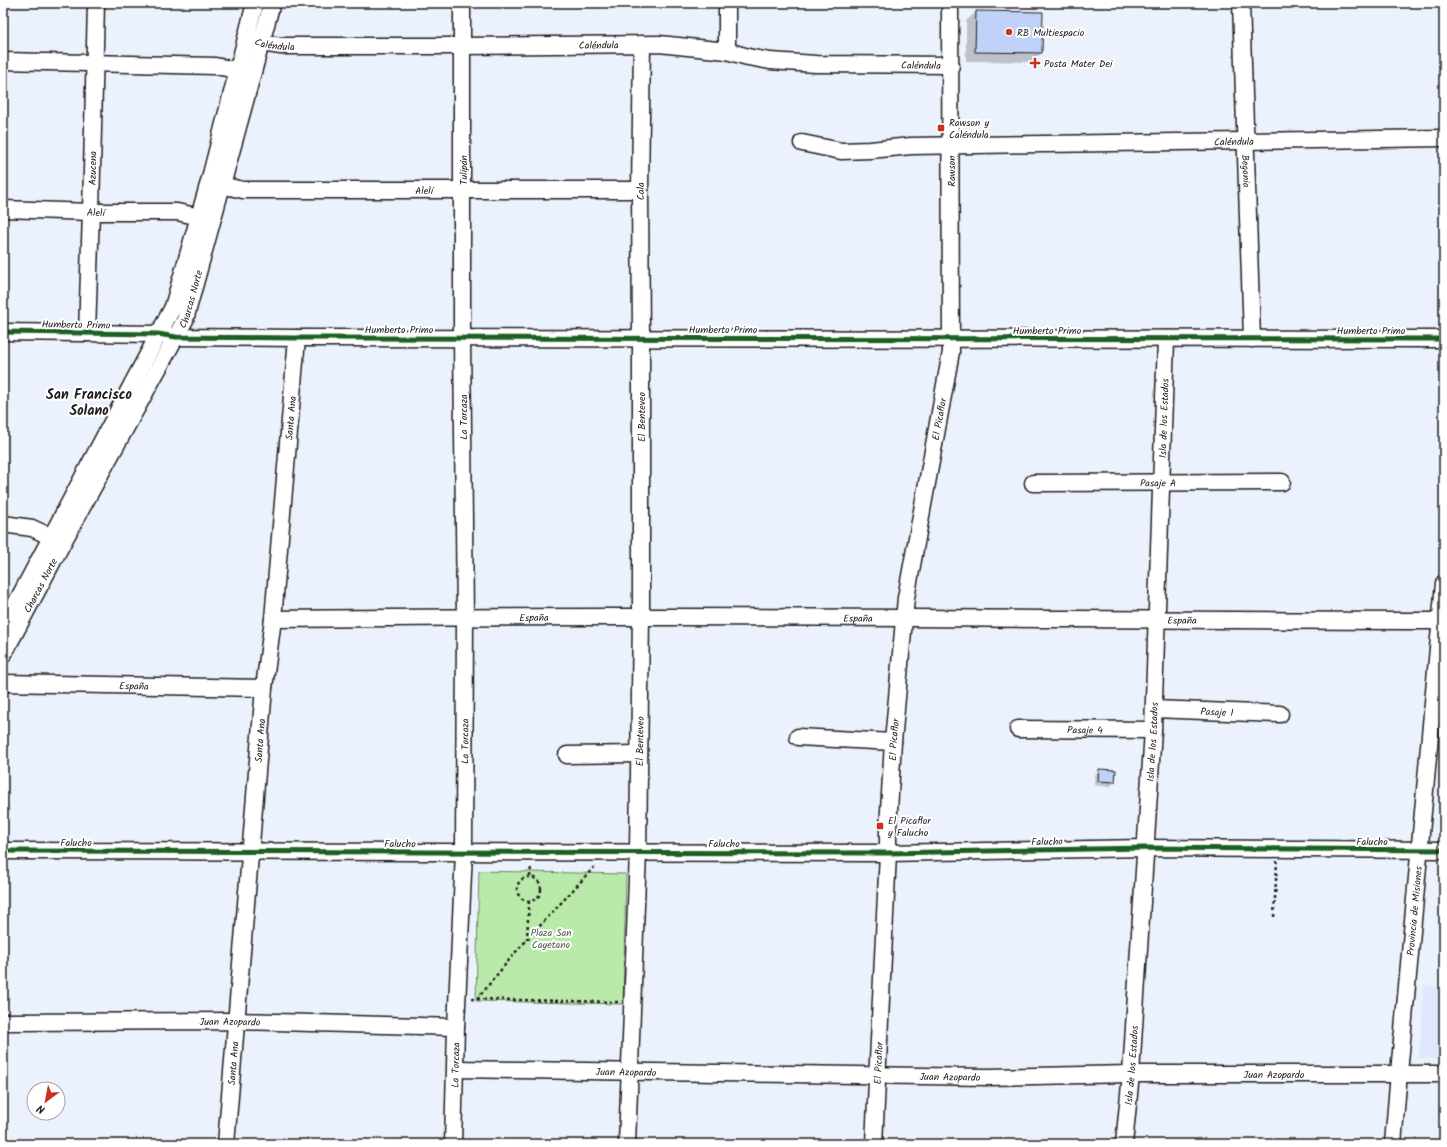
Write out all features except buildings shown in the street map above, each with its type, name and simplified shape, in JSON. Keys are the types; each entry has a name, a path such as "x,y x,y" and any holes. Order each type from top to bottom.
{"street":[{"name":"Azucena","path":"87,333 92,212 96,3"},
{"name":"Charcas Norte","path":"216,184 237,70 255,3"},
{"name":"Charcas Norte","path":"3,655 57,539 158,334 173,308 206,218 253,74 272,3"},
{"name":"Tulipán","path":"462,3 462,338"},
{"path":"727,3 727,51"},
{"name":"Rawson","path":"950,3 952,338"},
{"name":"Begonia","path":"1241,3 1252,339"},
{"name":"Caléndula","path":"247,35 261,43 281,46 679,45 727,51 770,61 816,64 951,65"},
{"name":"Cala","path":"641,338 640,190 642,44"},
{"path":"3,60 215,66 253,74"},
{"name":"Caléndula","path":"802,143 841,151 911,146 1444,138"},
{"name":"Alelí","path":"216,184 244,190 640,190"},
{"name":"Alelí","path":"3,209 92,212 177,212 206,218"},
{"name":"Charcas Norte","path":"3,628 176,337 188,311 206,218"},
{"name":"Humberto Primo","path":"3,332 158,334 176,337 297,338 1444,339"},
{"name":"Santa Ana","path":"226,1144 264,688 273,619 297,338"},
{"name":"La Torcaza","path":"453,1144 457,999 464,852 465,617 462,338"},
{"name":"El Benteveo","path":"627,1144 631,1072 638,852 641,616 641,338"},
{"name":"El Picaflor","path":"874,1144 893,742 906,598 950,364 952,338"},
{"name":"Isla de los Estados","path":"1124,1144 1131,1074 1153,730 1166,339"},
{"name":"Pasaje A","path":"1033,483 1282,482"},
{"path":"3,524 32,528 57,539"},
{"name":"Provincia de Misiones","path":"1393,1144 1442,621 1444,583"},
{"name":"España","path":"273,619 641,616 904,619 1442,621"},
{"name":"España","path":"3,683 264,688"},
{"name":"Pasaje 1","path":"1154,709 1280,714"},
{"name":"Pasaje 4","path":"1018,729 1153,730"},
{"path":"798,737 893,742"},
{"path":"567,755 639,754"},
{"name":"Falucho","path":"3,851 888,853 1145,848 1444,850"},
{"name":"Juan Azopardo","path":"3,1022 236,1021 456,1027"},
{"name":"Juan Azopardo","path":"456,1069 988,1077 1131,1074 1444,1074"}],"path":[{"path":"1274,917 1278,849"},
{"path":"477,999 607,852"},
{"path":"528,877 538,882 541,890 538,897 529,900 520,897 517,890 521,880 528,877"},
{"path":"527,941 529,900"},
{"path":"457,999 633,1002"}],"shaded area":[{"path":"1424,985 1444,987 1444,1059 1419,1058"}],"green space":[{"name":"Plaza San Cayetano","path":"479,871 626,874 623,1004 476,1001"}],"cycle path":[{"path":"3,332 158,334 176,337 297,338 1444,339"},
{"path":"3,851 888,853 1145,848 1444,850"}],"place":[{"name":"RB Multiespacio","path":"1009,32"},
{"name":"Posta Mater Dei","path":"1035,63"},
{"name":"Rawson y Caléndula","path":"941,128"},
{"name":"El Picaflor y Falucho","path":"880,826"}],"district":[{"name":"San Francisco Solano","path":"89,402"}]}
